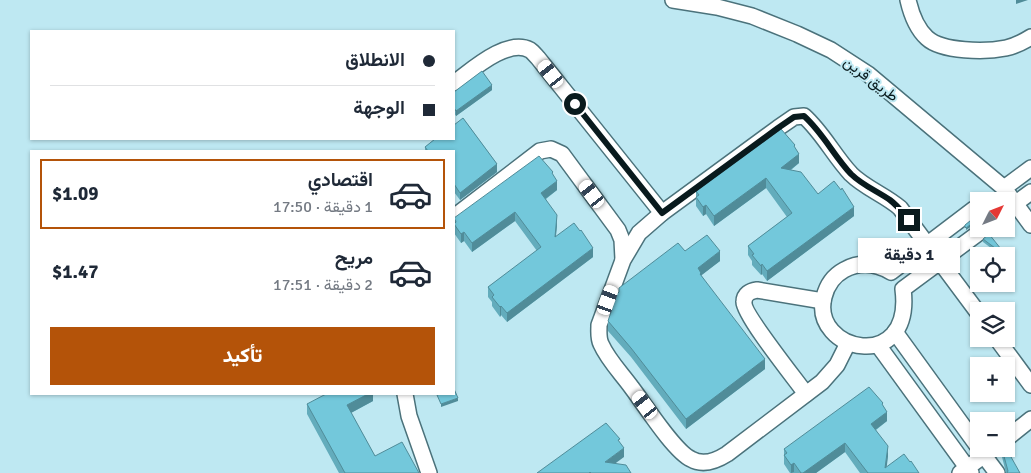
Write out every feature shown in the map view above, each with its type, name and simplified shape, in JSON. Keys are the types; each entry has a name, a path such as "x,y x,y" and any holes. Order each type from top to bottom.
{"street":[{"name":"طريق قرين","path":"673,0 717,7 752,16 831,50 868,74 1004,188 1031,224"},
{"path":"908,0 912,16 921,31 928,39 939,45 966,49 998,48 1020,43 1031,37"},
{"path":"455,82 492,56 508,48 516,47 530,50 662,213"},
{"path":"848,343 842,357 830,374 806,394 719,459 700,462 685,456 677,448 601,344 598,335 599,325 623,260 639,233 662,213 778,128 794,117 804,116 815,125 851,174 900,208 970,302"},
{"path":"455,216 540,151 551,149 562,154 618,230 622,240 623,260"},
{"path":"1004,188 1028,176"},
{"path":"1016,203 1031,192"},
{"path":"891,272 970,212"},
{"path":"903,289 972,238"},
{"path":"862,264 883,268 891,272 903,289 905,304 902,320 888,340 878,345 868,346 848,343 840,338 829,326 823,300 826,290 839,272 851,266 862,264"},
{"path":"806,394 755,324 745,309 744,302 746,295 757,290 823,300"},
{"path":"895,332 970,431"},
{"path":"878,345 966,471 978,457"},
{"path":"1003,347 1031,385"},
{"path":"405,395 409,416 429,473"},
{"path":"1015,431 1031,419"},
{"path":"988,457 997,473"}],"building":[{"path":"482,71 492,85 456,111 455,91"},
{"path":"463,118 497,164 460,193 455,186 455,150 427,150 425,147 434,140 455,140 455,124"},
{"path":"781,129 795,145 799,154 781,168 801,172 818,194 834,181 841,190 842,188 854,207 767,271 752,255 754,254 748,246 792,213 766,178 714,216 706,205 703,207 696,197 699,195 696,191"},
{"path":"539,156 553,172 557,181 541,193 557,215 555,237 574,223 593,248 507,313 492,297 494,295 488,287 541,247 515,212 472,243 464,232 461,234 455,225 455,217"},
{"path":"970,221 970,225 966,228 965,225"},
{"path":"707,235 720,251 698,268 700,274 765,359 686,419 608,321 619,288 678,243 685,251"},
{"path":"992,238 999,247 994,247 983,239"},
{"path":"869,387 883,403 887,412 871,424 888,446 885,468 904,454 919,473 868,473 845,443 803,473 794,463 791,465 784,455 787,453 784,449"},
{"path":"455,391 458,398 441,404 437,395 455,395"},
{"path":"324,395 366,395 347,405 375,456 402,442 419,473 345,473 307,404"},
{"path":"606,423 620,439 618,440 624,448 605,462 626,465 631,473 537,473"},
{"path":"1004,457 1011,457 1020,473 1007,473"}],"route":[{"path":"575,104 662,213 794,117 804,116 815,125 851,174 900,208 909,220"}]}
